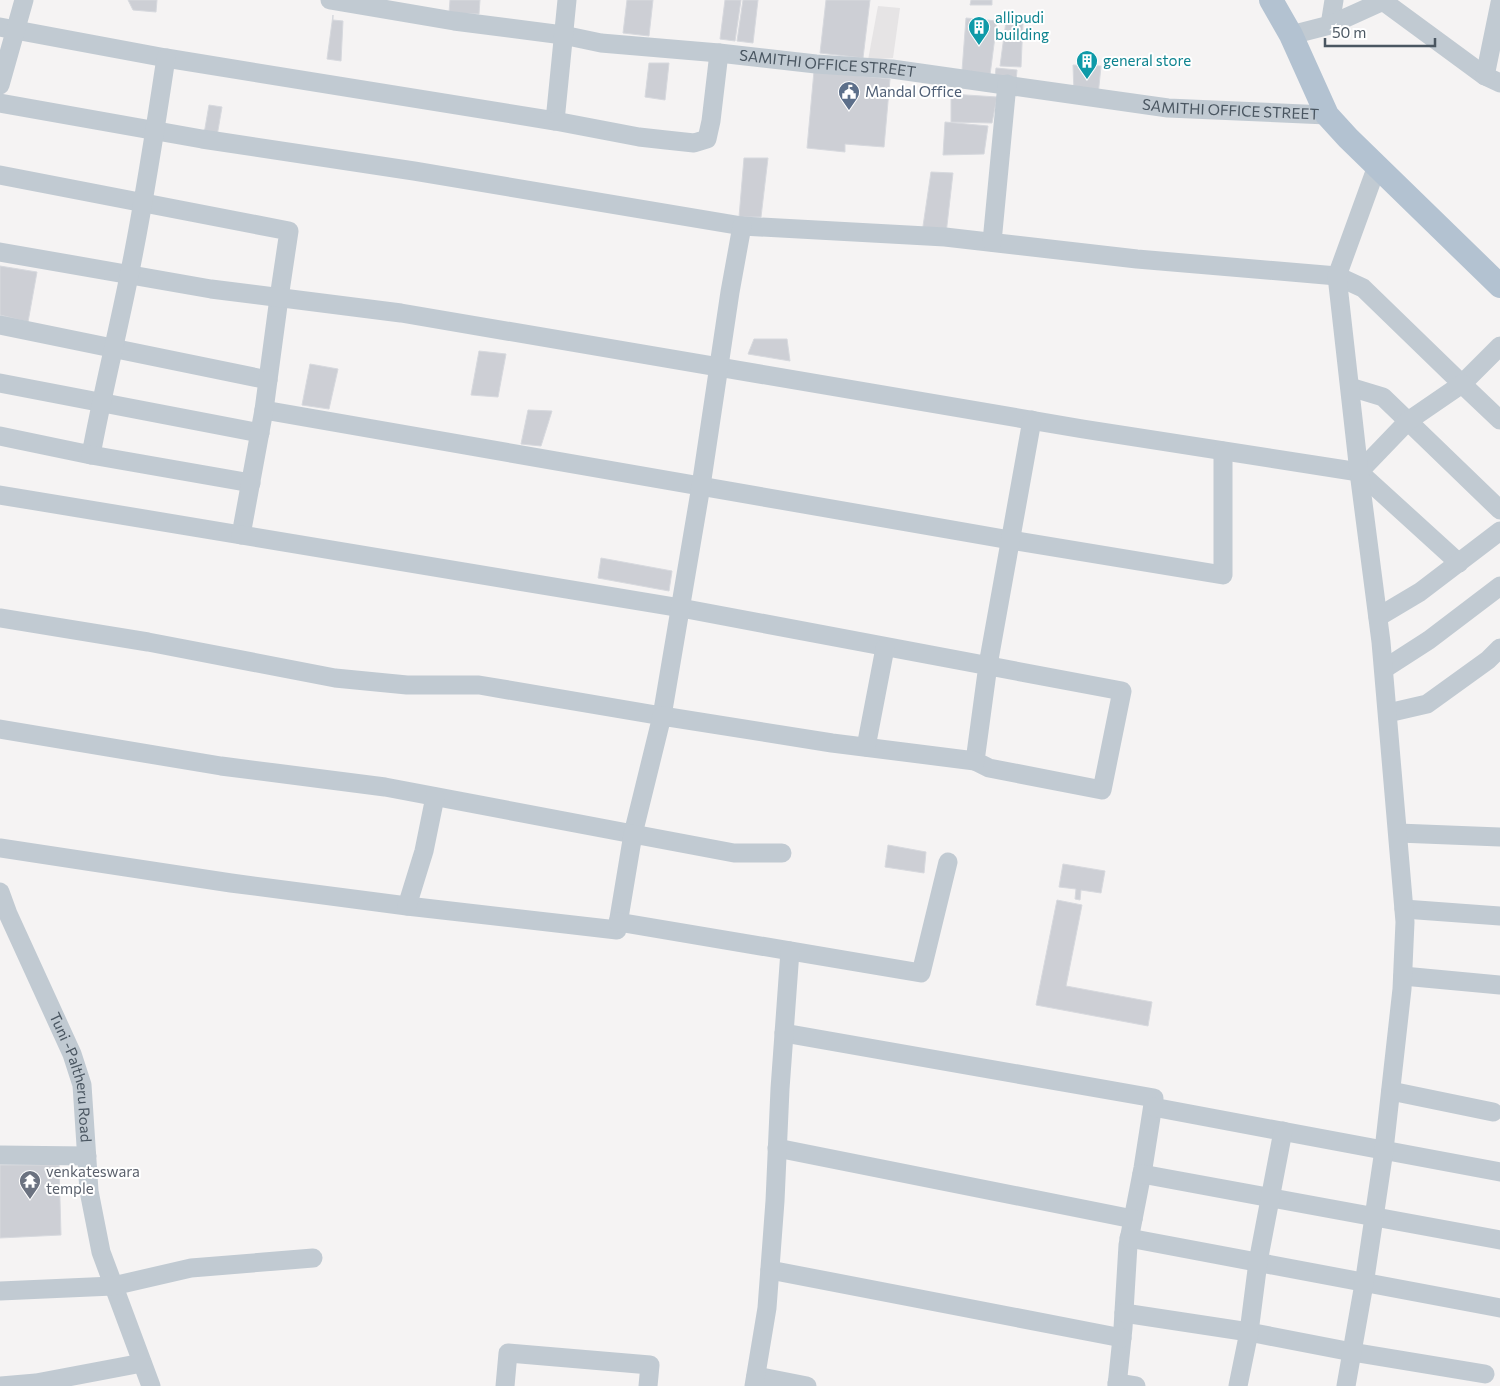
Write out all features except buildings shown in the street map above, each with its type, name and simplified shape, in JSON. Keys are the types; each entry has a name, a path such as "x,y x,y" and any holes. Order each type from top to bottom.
{"main road":[{"path":"1271,0 1291,35 1327,114 1348,138 1500,286"}],"street":[{"path":"0,85 7,28 24,0"},
{"name":"SAMITHI OFFICE STREET","path":"330,0 454,21 563,35 601,43 719,53 816,64 892,69 1168,108 1327,114"},
{"path":"555,121 567,0"},
{"path":"1330,25 1334,0"},
{"path":"1291,35 1330,25 1383,0 1493,80"},
{"path":"1493,80 1500,4"},
{"path":"7,28 166,58 555,121 639,137 694,143 707,139 719,53"},
{"path":"91,455 130,275 166,58"},
{"path":"992,242 1007,84"},
{"path":"0,103 202,139 414,171 742,226 945,237 1138,258 1337,276 1363,288 1500,420"},
{"path":"1346,1386 1384,1150 1403,976 1405,922 1384,668 1337,276 1377,166"},
{"path":"0,176 289,231 278,298 264,410 242,535"},
{"path":"0,848 231,883 617,930 633,834 662,716 742,226"},
{"path":"0,252 211,289 401,313 1032,420 1359,472 1459,563"},
{"path":"0,325 268,380"},
{"path":"1359,472 1408,421 1462,384 1500,346"},
{"path":"0,383 260,433"},
{"path":"1350,387 1383,397 1500,510"},
{"path":"264,410 1010,540 1223,575 1223,451"},
{"path":"975,761 988,665 1032,420"},
{"path":"0,436 91,455 251,483"},
{"path":"0,495 681,608 885,648 988,665 1122,691 1102,790 989,768 975,761 832,743 479,685 407,685 335,678 148,642 0,618"},
{"path":"1378,617 1420,592 1500,532"},
{"path":"1384,668 1429,640 1500,586"},
{"path":"866,747 885,648"},
{"path":"1388,713 1427,704 1488,660 1500,648"},
{"path":"0,728 220,766 385,787 734,853 782,853"},
{"path":"408,906 424,852 435,797"},
{"path":"1398,833 1500,837"},
{"path":"618,922 921,973 948,862"},
{"name":"Tuni -Paltheru Road","path":"0,892 8,914 72,1054 82,1085 89,1191 101,1252 151,1386"},
{"path":"1404,909 1500,916"},
{"path":"790,951 767,1308 755,1381 806,1386"},
{"path":"1403,976 1500,985"},
{"path":"784,1033 1154,1098 1142,1174 1129,1238 1117,1384 1136,1386"},
{"path":"1391,1091 1494,1112"},
{"path":"1152,1107 1500,1172"},
{"path":"1238,1386 1258,1262 1283,1131"},
{"path":"777,1148 1133,1219"},
{"path":"0,1155 87,1156"},
{"path":"1142,1174 1500,1240"},
{"path":"1129,1238 1500,1308"},
{"path":"0,1291 113,1286 191,1268 313,1258"},
{"path":"770,1270 1122,1338"},
{"path":"1124,1313 1248,1332 1352,1352 1485,1374"},
{"path":"505,1386 508,1353 650,1365 648,1386"},
{"path":"0,1386 36,1384 142,1363"}],"shaded area":[{"path":"878,6 900,8 893,58 868,60"}],"place":[{"name":"allipudi building","path":"979,46"},
{"name":"general store","path":"1087,80"},
{"name":"Mandal Office","path":"849,111"},
{"name":"venkateswara temple","path":"30,1200"}]}
